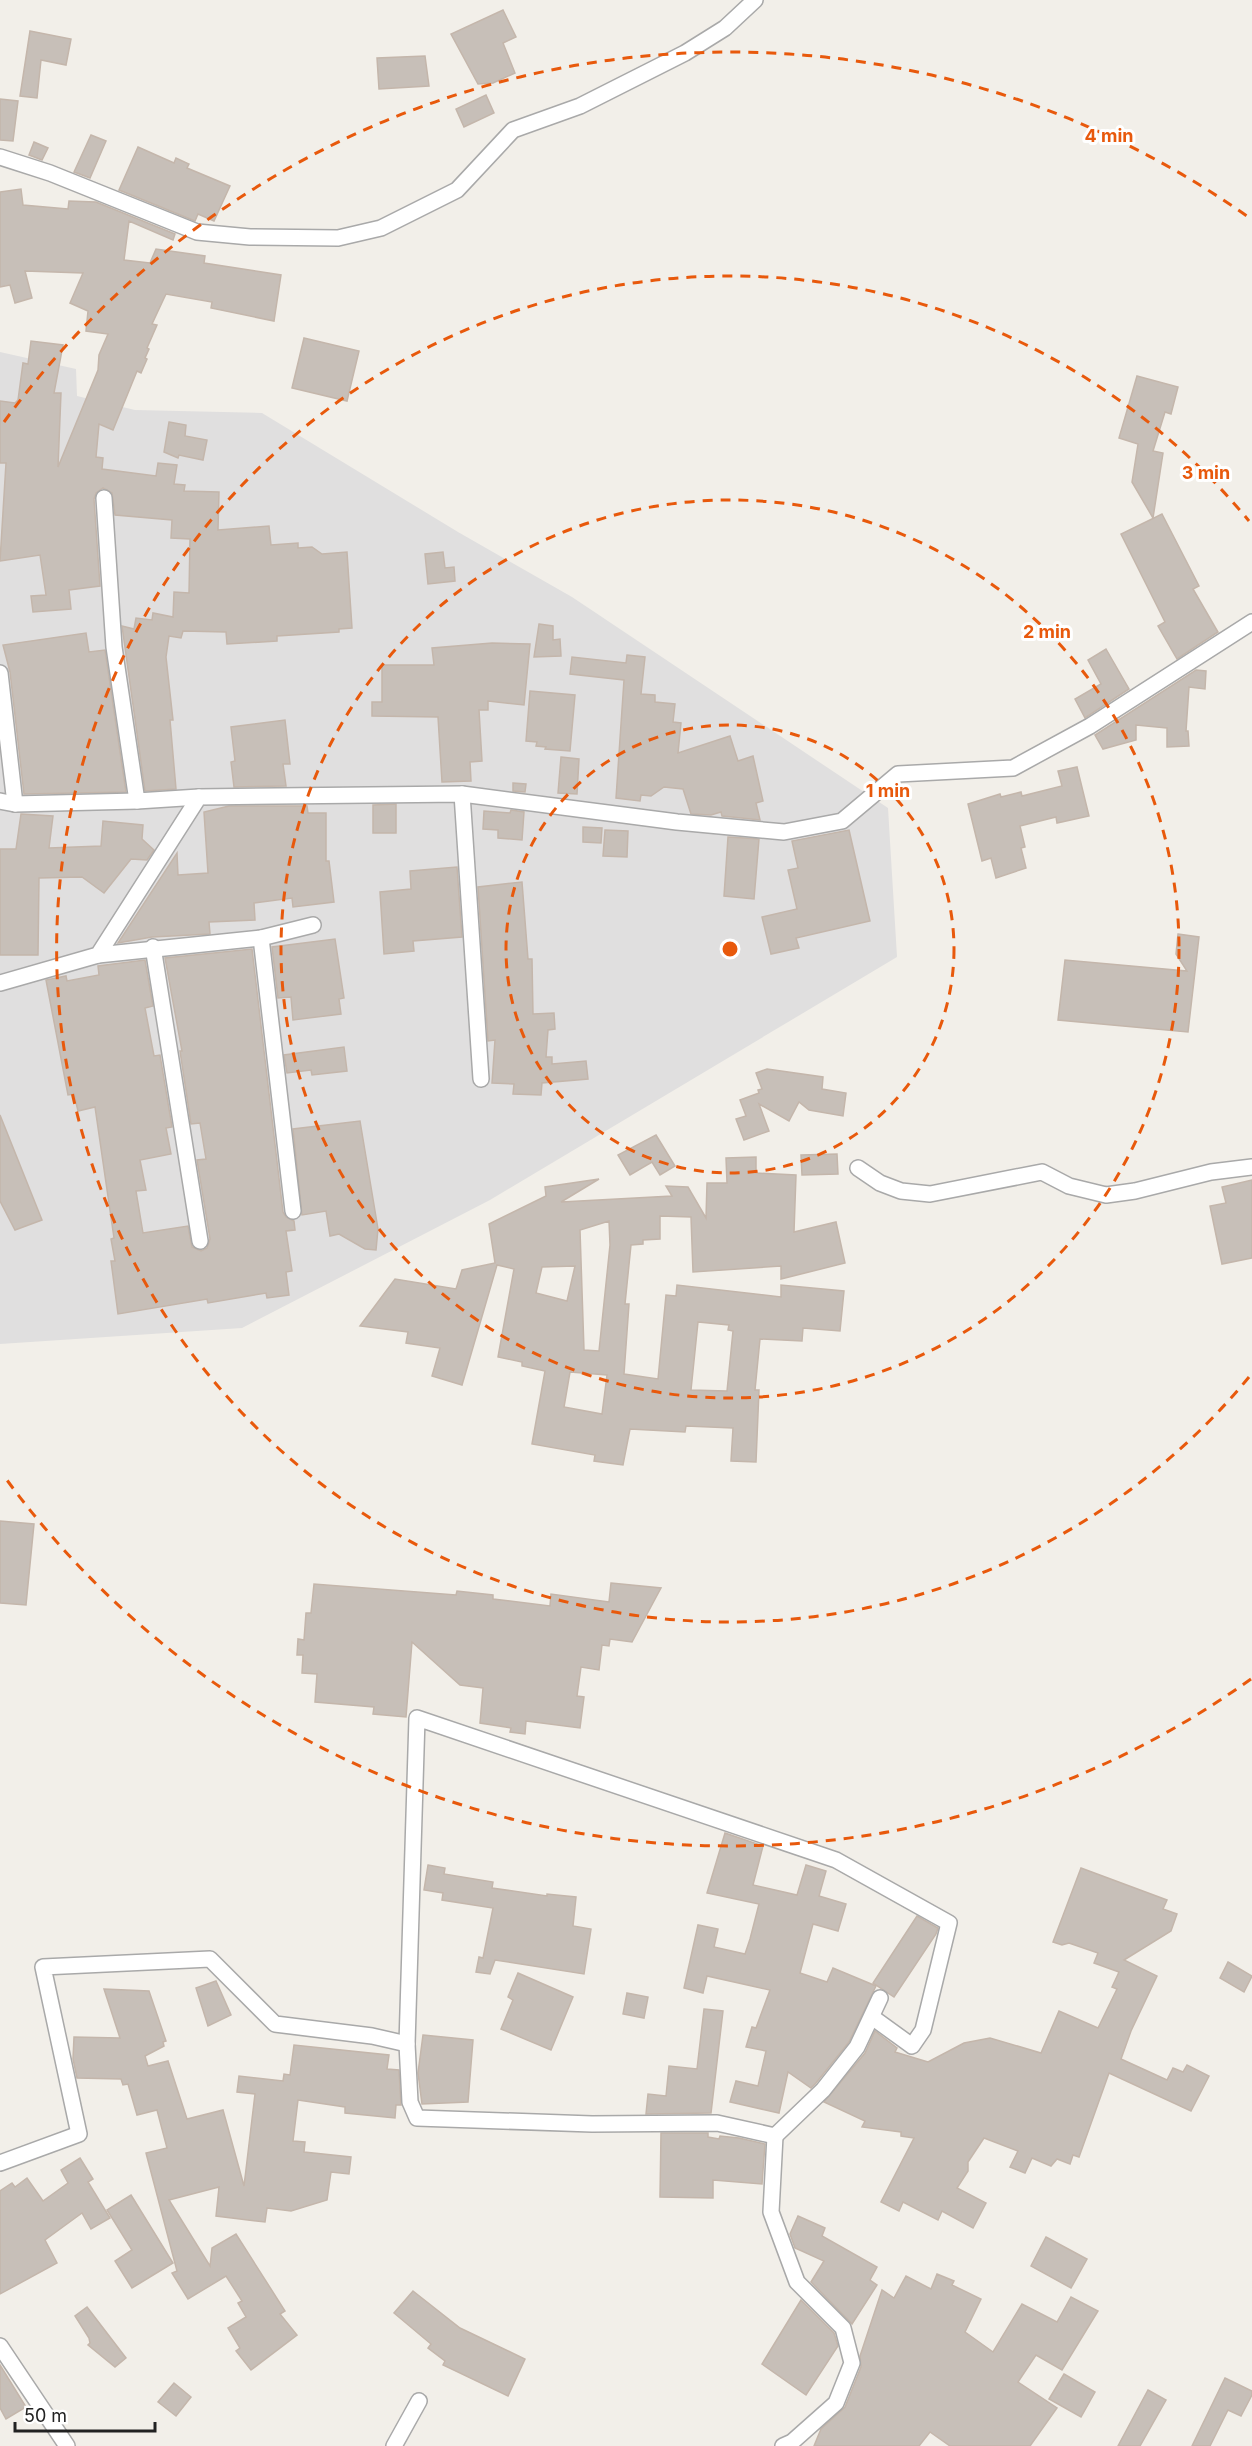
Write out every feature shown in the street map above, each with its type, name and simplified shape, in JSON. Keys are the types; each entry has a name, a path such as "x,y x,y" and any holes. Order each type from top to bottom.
{"street":[{"path":"0,157 50,173 197,232 250,237 338,238 381,228 456,190 513,130 580,106 685,54 725,28 755,0"},
{"path":"104,498 114,647 137,801"},
{"path":"0,673 7,802 462,794 677,822 784,832 842,821 898,774 1013,768 1090,726 1252,622"},
{"path":"462,794 481,1079"},
{"path":"98,954 199,797"},
{"path":"0,983 98,954 153,947 261,939 313,925"},
{"path":"261,939 293,1211"},
{"path":"153,947 200,1241"},
{"path":"858,1168 880,1183 901,1191 930,1194 1042,1172 1069,1186 1106,1195 1135,1191 1211,1172 1252,1167"},
{"path":"775,2136 717,2123 592,2124 417,2118 410,2102 407,2044 417,1718 836,1860 949,1923 923,2030 912,2046 872,2017"},
{"path":"0,2163 79,2134 43,1967 210,1959 275,2024 372,2036 407,2044"},
{"path":"783,2446 792,2442 836,2403 852,2363 843,2328 797,2282 771,2212 775,2136 823,2090 857,2047 880,1998"},
{"path":"0,2346 68,2446"},
{"path":"394,2446 419,2401"}],"shaded area":[{"path":"0,352 76,369 77,396 135,410 262,413 458,532 572,597 888,808 897,957 490,1200 242,1328 0,1344"}],"building":[{"path":"503,10 516,37 503,43 515,73 493,83 478,84 451,34"},
{"path":"30,31 71,39 66,65 41,60 37,98 20,96"},
{"path":"425,56 429,86 379,89 377,58"},
{"path":"486,95 494,113 464,127 456,109"},
{"path":"0,99 18,101 13,141 0,140"},
{"path":"91,135 106,141 90,178 74,172"},
{"path":"34,142 48,148 42,160 29,155"},
{"path":"138,147 174,163 176,158 189,164 187,168 230,186 214,221 198,214 195,221 119,190"},
{"path":"21,189 23,205 68,209 69,201 96,202 175,234 173,240 129,221 124,260 150,263 156,249 205,256 204,263 281,275 274,321 211,308 212,302 166,294 152,324 157,325 147,348 149,349 145,358 147,359 141,373 137,371 113,430 99,424 96,457 103,458 102,469 156,476 158,463 177,465 174,484 185,485 184,491 219,492 218,530 269,526 271,545 298,543 298,548 312,547 322,554 347,552 352,628 339,629 339,632 277,636 277,641 227,644 226,632 183,631 181,638 169,636 166,657 173,720 170,720 176,789 145,791 122,626 134,629 136,618 152,620 153,613 173,617 174,592 189,593 190,539 171,538 172,520 115,515 112,493 103,488 96,493 94,499 100,586 69,590 71,609 33,612 31,596 46,595 40,555 0,561 6,463 0,463 0,401 15,403 18,400 23,363 28,364 31,341 63,345 54,393 61,393 58,467 98,370 99,355 108,334 86,331 88,311 70,303 83,273 25,271 32,298 15,303 10,285 0,287 0,192"},
{"path":"304,338 359,351 347,401 292,388"},
{"path":"1137,376 1178,387 1171,414 1165,412 1153,451 1163,453 1153,518 1132,482 1138,444 1119,438"},
{"path":"169,422 186,425 185,436 207,440 203,460 179,455 178,458 164,452"},
{"path":"1162,514 1199,586 1193,589 1218,632 1177,659 1158,626 1165,622 1121,534"},
{"path":"443,552 445,568 454,567 455,581 428,584 425,554"},
{"path":"539,624 553,626 553,640 560,639 561,656 534,657"},
{"path":"86,633 89,652 105,650 126,792 24,794 10,672 3,645"},
{"path":"492,643 530,644 524,705 488,701 488,710 479,710 482,761 470,762 471,781 442,782 438,717 372,716 372,702 382,702 382,665 434,665 432,648"},
{"path":"1106,649 1129,689 1085,718 1075,699 1101,684 1088,660"},
{"path":"627,655 645,657 641,694 655,695 655,702 675,704 673,722 681,723 678,753 730,736 738,761 753,756 763,801 756,803 760,820 722,816 721,812 711,815 691,814 683,789 664,787 651,796 641,795 640,801 616,798 624,680 570,674 572,657 626,663"},
{"path":"1196,670 1206,671 1205,689 1189,687 1186,731 1188,731 1189,746 1167,747 1167,728 1136,725 1136,740 1103,749 1095,735"},
{"path":"530,691 575,695 570,751 545,749 546,747 536,746 537,742 526,741"},
{"path":"285,720 290,764 283,764 286,786 234,787 231,762 235,761 231,727"},
{"path":"561,757 579,759 577,794 558,793"},
{"path":"1077,767 1089,816 1057,823 1056,817 1020,826 1025,847 1021,848 1026,868 996,878 991,858 982,861 968,804 1000,794 1001,797 1021,792 1022,796 1062,786 1058,771"},
{"path":"513,783 526,784 525,792 513,791"},
{"path":"396,804 396,833 373,833 373,805"},
{"path":"229,806 307,806 308,813 326,813 326,861 329,861 334,902 293,907 292,898 254,903 255,920 209,922 210,934 152,937 118,943 177,853 178,875 208,873 204,812"},
{"path":"511,810 524,812 522,840 498,838 498,830 483,829 484,811 510,813"},
{"path":"21,814 53,816 49,848 101,846 103,821 143,825 142,839 154,850 147,860 131,859 104,893 82,877 39,878 38,955 0,955 0,849 16,849"},
{"path":"583,827 602,828 601,843 583,842"},
{"path":"605,830 628,831 627,857 603,856"},
{"path":"849,830 870,921 796,938 799,948 771,954 762,917 797,909 788,870 798,868 792,841"},
{"path":"728,837 759,839 754,899 724,896"},
{"path":"457,867 462,937 413,941 414,951 384,954 380,892 411,889 410,871"},
{"path":"522,882 528,959 532,959 533,1014 554,1013 555,1029 548,1030 546,1057 552,1057 552,1064 586,1061 588,1079 542,1083 541,1095 513,1094 514,1084 492,1083 495,1040 488,1041 478,887"},
{"path":"1178,934 1199,937 1188,1032 1058,1020 1065,960 1187,971 1176,954"},
{"path":"335,939 344,998 339,999 341,1014 293,1020 291,997 278,998 272,947"},
{"path":"252,949 283,1212 286,1217 294,1221 295,1230 286,1231 292,1271 286,1272 289,1295 267,1298 266,1293 208,1303 207,1299 118,1314 111,1261 115,1261 111,1239 114,1238 95,1107 78,1111 74,1094 68,1095 46,980 66,976 67,981 99,975 98,966 145,960 153,1006 145,1008 154,1056 160,1055 172,1127 166,1128 171,1154 140,1160 146,1190 136,1191 143,1233 188,1226 192,1247 201,1251 207,1248 210,1239 197,1160 206,1159 200,1123 191,1124 180,1051 182,1051 165,958"},
{"path":"344,1047 347,1071 312,1075 311,1070 287,1073 284,1055"},
{"path":"767,1069 823,1077 822,1089 846,1093 843,1116 809,1110 799,1102 789,1121 759,1104 769,1131 744,1140 736,1119 746,1116 740,1100 759,1093 758,1090 762,1089 756,1073"},
{"path":"0,1115 42,1220 15,1230 0,1201"},
{"path":"360,1121 378,1229 376,1250 365,1249 339,1234 330,1236 326,1211 302,1215 293,1129"},
{"path":"656,1135 675,1166 660,1175 652,1162 630,1175 618,1155"},
{"path":"837,1154 838,1174 802,1175 801,1155"},
{"path":"756,1157 756,1173 796,1175 794,1232 836,1222 845,1263 781,1279 781,1266 693,1272 691,1217 660,1216 660,1239 643,1240 643,1244 631,1245 625,1304 629,1304 624,1374 658,1379 666,1295 676,1296 677,1285 781,1297 781,1285 844,1291 840,1331 803,1328 802,1341 760,1339 755,1390 759,1390 756,1462 731,1461 733,1428 686,1426 685,1432 630,1429 623,1465 594,1461 595,1455 532,1444 545,1371 522,1366 522,1362 498,1357 514,1269 497,1265 462,1385 432,1376 440,1348 406,1343 408,1332 360,1326 395,1279 456,1289 462,1270 495,1263 489,1224 546,1196 545,1187 599,1179 561,1202 672,1196 666,1186 688,1187 706,1218 707,1183 727,1183 726,1158","holes":["609,1221 610,1245 599,1351 584,1350 580,1230","575,1266 567,1301 536,1293 542,1267","698,1322 729,1325 728,1330 733,1331 727,1391 691,1390","570,1372 607,1375 602,1414 564,1407"]},
{"path":"1252,1180 1252,1258 1222,1264 1210,1206 1226,1203 1222,1187"},
{"path":"0,1521 34,1524 26,1605 0,1603"},
{"path":"611,1583 661,1588 632,1642 610,1639 609,1646 602,1645 599,1670 581,1667 577,1696 584,1697 580,1728 526,1721 525,1734 510,1732 511,1728 480,1723 483,1688 460,1685 412,1642 406,1717 373,1714 374,1707 315,1702 317,1674 302,1673 303,1655 297,1655 298,1639 304,1640 306,1613 311,1613 314,1584 456,1595 457,1591 493,1595 493,1599 550,1606 551,1594 609,1602"},
{"path":"725,1833 763,1846 753,1885 797,1895 806,1865 826,1871 819,1896 846,1904 838,1931 813,1924 800,1973 827,1982 833,1968 876,1986 849,2042 811,2088 788,2072 779,2113 730,2102 736,2081 758,2086 766,2051 746,2047 752,2027 756,2028 770,1990 707,1976 703,1993 684,1988 698,1925 718,1929 714,1947 745,1954 750,1939 759,1904 707,1893"},
{"path":"428,1865 445,1868 444,1874 493,1882 492,1888 547,1896 547,1894 576,1897 573,1926 591,1929 584,1974 495,1960 490,1974 476,1972 479,1957 483,1958 493,1908 442,1900 443,1893 424,1890"},
{"path":"1081,1868 1167,1900 1163,1909 1177,1914 1171,1931 1124,1960 1157,1976 1131,2031 1121,2059 1167,2080 1173,2068 1183,2072 1187,2065 1209,2076 1191,2111 1109,2073 1079,2157 1073,2155 1070,2164 1057,2159 1051,2166 1032,2158 1025,2173 1010,2167 1018,2151 984,2138 968,2162 968,2171 957,2188 986,2203 973,2228 942,2211 938,2220 903,2202 899,2211 881,2202 914,2138 901,2136 901,2132 862,2127 865,2121 824,2102 865,2053 875,2031 897,2048 895,2052 928,2062 964,2043 990,2038 1041,2053 1059,2011 1098,2028 1117,1989 1112,1987 1119,1972 1094,1963 1098,1953 1069,1943 1062,1945 1053,1942"},
{"path":"917,1916 938,1928 894,1997 873,1983"},
{"path":"1228,1962 1252,1976 1244,1992 1220,1978"},
{"path":"518,1973 573,1997 551,2050 501,2029 513,2000 508,1997"},
{"path":"216,1981 231,2015 208,2026 196,1988"},
{"path":"104,1989 149,1991 166,2041 163,2042 164,2046 145,2056 148,2066 168,2061 187,2119 223,2110 244,2186 255,2094 237,2092 239,2076 283,2081 284,2074 290,2075 294,2045 389,2055 387,2069 399,2070 401,2105 396,2105 395,2118 345,2113 345,2107 298,2100 293,2141 305,2142 304,2152 351,2157 349,2174 331,2172 327,2200 291,2211 267,2208 265,2222 216,2216 219,2187 169,2200 210,2266 212,2248 236,2234 285,2311 280,2314 297,2335 251,2370 236,2351 240,2348 228,2328 246,2317 238,2303 242,2301 226,2276 188,2299 172,2273 177,2271 146,2153 167,2148 157,2110 137,2115 128,2084 123,2085 121,2079 77,2078 73,2059 74,2037 120,2038"},
{"path":"627,1993 648,1997 644,2018 623,2014"},
{"path":"704,2009 723,2011 711,2113 646,2114 648,2094 666,2096 669,2066 697,2069"},
{"path":"423,2035 473,2040 468,2102 422,2104 418,2073"},
{"path":"661,2133 708,2133 708,2137 739,2138 765,2144 762,2184 713,2180 713,2198 660,2197"},
{"path":"80,2158 93,2179 88,2182 110,2218 91,2229 82,2213 45,2240 57,2263 0,2294 0,2191 12,2183 15,2187 27,2178 43,2201 68,2183 61,2170"},
{"path":"131,2195 173,2263 132,2288 115,2261 132,2250 107,2210"},
{"path":"798,2216 825,2228 822,2236 877,2267 870,2280 877,2285 852,2324 811,2282 824,2261 795,2248 790,2234"},
{"path":"1046,2237 1087,2259 1071,2288 1031,2266"},
{"path":"937,2274 954,2281 952,2285 981,2299 965,2332 993,2352 1022,2304 1057,2322 1071,2297 1098,2311 1062,2370 1036,2355 1018,2382 1057,2408 1030,2446 950,2446 930,2432 919,2446 814,2446 821,2429 845,2407 861,2367 860,2356 882,2290 894,2298 906,2276 931,2289"},
{"path":"413,2291 460,2328 525,2359 508,2396 443,2365 445,2361 428,2348 431,2344 394,2313"},
{"path":"801,2300 834,2333 838,2346 806,2395 762,2364"},
{"path":"87,2307 126,2358 115,2367 88,2345 89,2338 75,2316"},
{"path":"0,2365 26,2407 6,2419 0,2408"},
{"path":"1064,2374 1095,2392 1081,2417 1049,2399"},
{"path":"1225,2378 1252,2391 1252,2395 1241,2416 1228,2410 1210,2446 1192,2446"},
{"path":"174,2383 191,2397 176,2416 158,2402"},
{"path":"1148,2390 1166,2400 1140,2446 1118,2446"}]}
